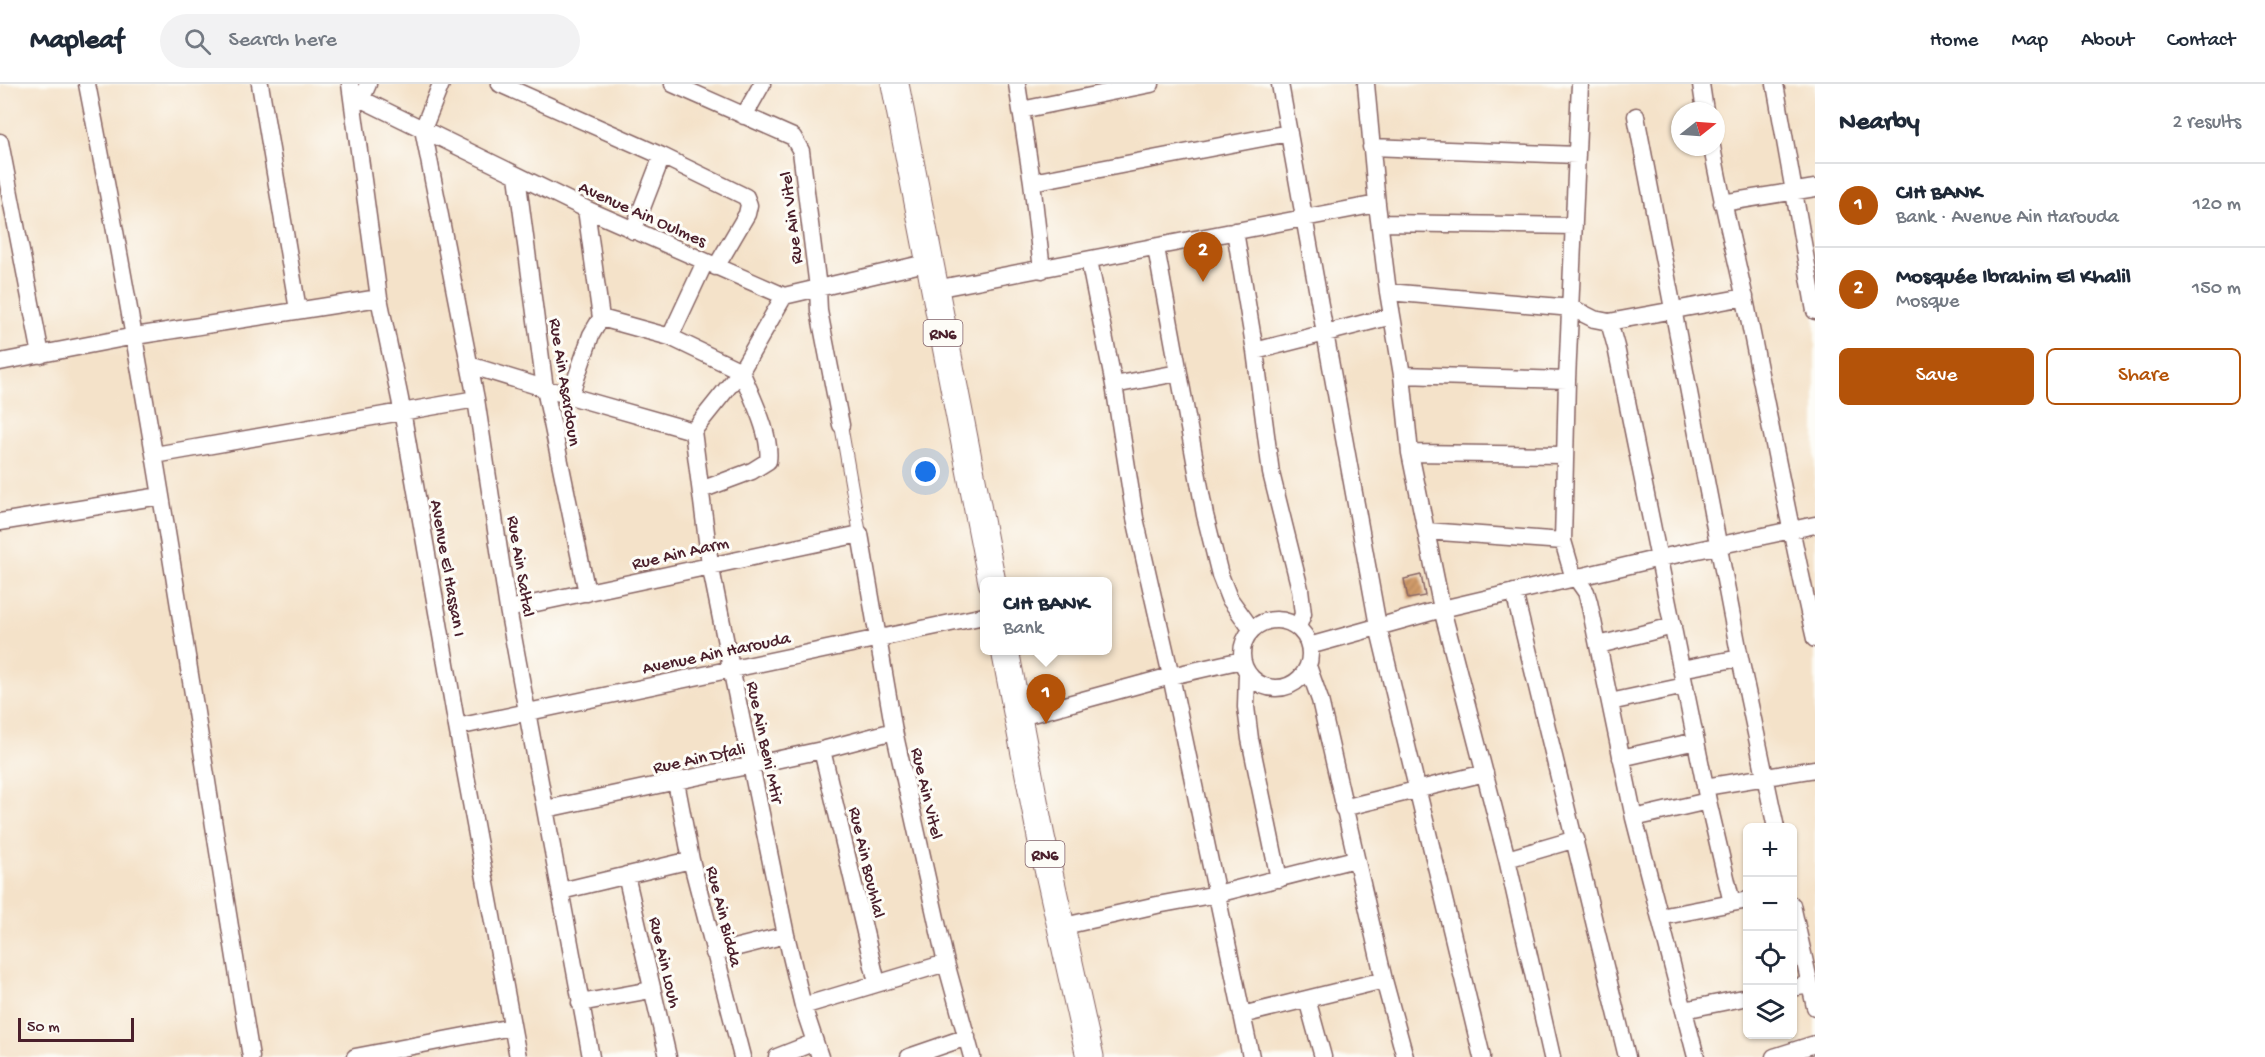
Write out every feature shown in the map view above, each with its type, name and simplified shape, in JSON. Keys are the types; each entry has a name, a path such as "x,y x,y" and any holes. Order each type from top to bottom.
{"main road":[{"name":"RN6","path":"895,84 991,577"},
{"name":"RN6","path":"1006,655 1060,927 1090,1057"}],"street":[{"path":"87,84 135,336 251,1057"},
{"path":"260,84 298,310"},
{"path":"355,93 368,84"},
{"path":"423,129 441,84"},
{"path":"500,84 741,193 748,201 747,214 711,265 670,337"},
{"name":"Rue Ain Vitel","path":"673,84 793,136 798,142 801,151 822,332 841,425"},
{"path":"744,116 762,84"},
{"path":"1017,84 1032,182 1042,270"},
{"path":"1021,110 1151,84"},
{"path":"1280,84 1378,626 1482,1057"},
{"path":"1366,84 1377,204 1388,292 1402,375 1410,453 1443,609 1507,859 1552,1057"},
{"path":"1580,84 1572,308 1567,380 1563,541 1575,577 1586,592 1634,818 1696,1057"},
{"path":"1701,84 1704,102"},
{"path":"1774,84 1815,311"},
{"name":"Avenue Ain Oulmes","path":"355,93 586,209 784,296"},
{"name":"Avenue El Hassan I","path":"355,93 379,298 402,413 518,1057"},
{"path":"1636,116 1740,658 1775,823"},
{"name":"Rue Ain Saltal","path":"423,129 470,365 508,609 591,1057"},
{"path":"1032,182 1289,132"},
{"path":"0,142 8,231 40,355"},
{"path":"1371,147 1577,155"},
{"path":"633,231 662,156"},
{"path":"1714,156 1790,531 1815,639"},
{"name":"Rue Ain Asardoun","path":"517,176 545,388 587,593"},
{"path":"1722,203 1815,188"},
{"path":"935,290 1377,204"},
{"path":"570,396 591,335 601,318 586,209"},
{"path":"1380,224 1574,226"},
{"path":"1235,231 1255,351 1271,473 1301,596 1303,614 1298,627"},
{"path":"1156,248 1205,515 1220,575 1229,598 1252,630"},
{"path":"1089,260 1114,385 1135,518 1171,676 1251,1057"},
{"path":"470,365 693,431 741,371 784,296 930,262"},
{"path":"1388,292 1572,308 1594,319 1610,322 1744,297"},
{"path":"0,362 135,336 379,298"},
{"path":"1255,351 1392,316"},
{"path":"601,318 670,337 741,371 765,432 768,461 757,468 701,490"},
{"path":"1610,322 1707,794 1740,902 1660,917"},
{"path":"1114,385 1178,373"},
{"path":"1402,375 1567,380"},
{"path":"155,455 476,399"},
{"path":"841,425 860,534"},
{"name":"Rue Ain Beni Mtir","path":"693,431 710,564 731,668 786,935 803,1006 818,1049"},
{"path":"1410,453 1565,455"},
{"path":"0,522 160,496"},
{"path":"1310,646 1443,609 1575,577 1718,544 1815,525"},
{"path":"1426,531 1563,541"},
{"name":"Rue Ain Vitel","path":"860,534 894,731 946,963 972,1057"},
{"name":"Rue Ain Aarm","path":"508,609 710,564 860,534"},
{"path":"1514,592 1576,839 1627,1057"},
{"name":"Avenue Ain Harouda","path":"457,727 980,617"},
{"path":"1279,879 1250,739 1246,706 1244,643 1252,630 1265,622 1280,620 1298,627 1310,646 1308,666 1320,700 1343,808 1404,1057"},
{"path":"1599,645 1673,626"},
{"path":"1681,669 1740,658"},
{"path":"1017,718 1171,676 1244,666"},
{"path":"1244,666 1257,683 1272,689 1287,687 1300,679 1308,666"},
{"path":"1610,702 1685,686"},
{"name":"Rue Ain Dfali","path":"546,809 822,750 894,731"},
{"path":"1621,758 1696,741"},
{"name":"Rue Ain Bouhlal","path":"822,750 877,983"},
{"path":"1634,818 1765,777 1815,770"},
{"path":"1343,808 1485,773"},
{"name":"Rue Ain Bidda","path":"676,782 691,860 742,1057"},
{"path":"1507,859 1576,839"},
{"path":"1060,927 1217,894 1355,859"},
{"path":"561,891 691,860"},
{"name":"Rue Ain Louh","path":"626,874 668,1057"},
{"path":"1797,927 1815,1007"},
{"path":"714,953 786,935"},
{"path":"803,1006 946,963"},
{"path":"1242,1015 1384,980"},
{"path":"1797,987 1810,985"},
{"path":"580,1003 651,990"},
{"path":"1307,999 1323,1057"},
{"path":"1684,1010 1743,999"},
{"path":"355,1057 512,1027"},
{"path":"909,1057 967,1038"},
{"path":"1774,1057 1815,1044"},
{"path":"777,1057 818,1049"}],"building":[{"path":"1421,575 1425,596 1408,599 1404,579"}],"place":[{"name":"Mosquée Ibrahim El Khalil","path":"1203,282"},
{"name":"CIH BANK","path":"1046,724"}]}
